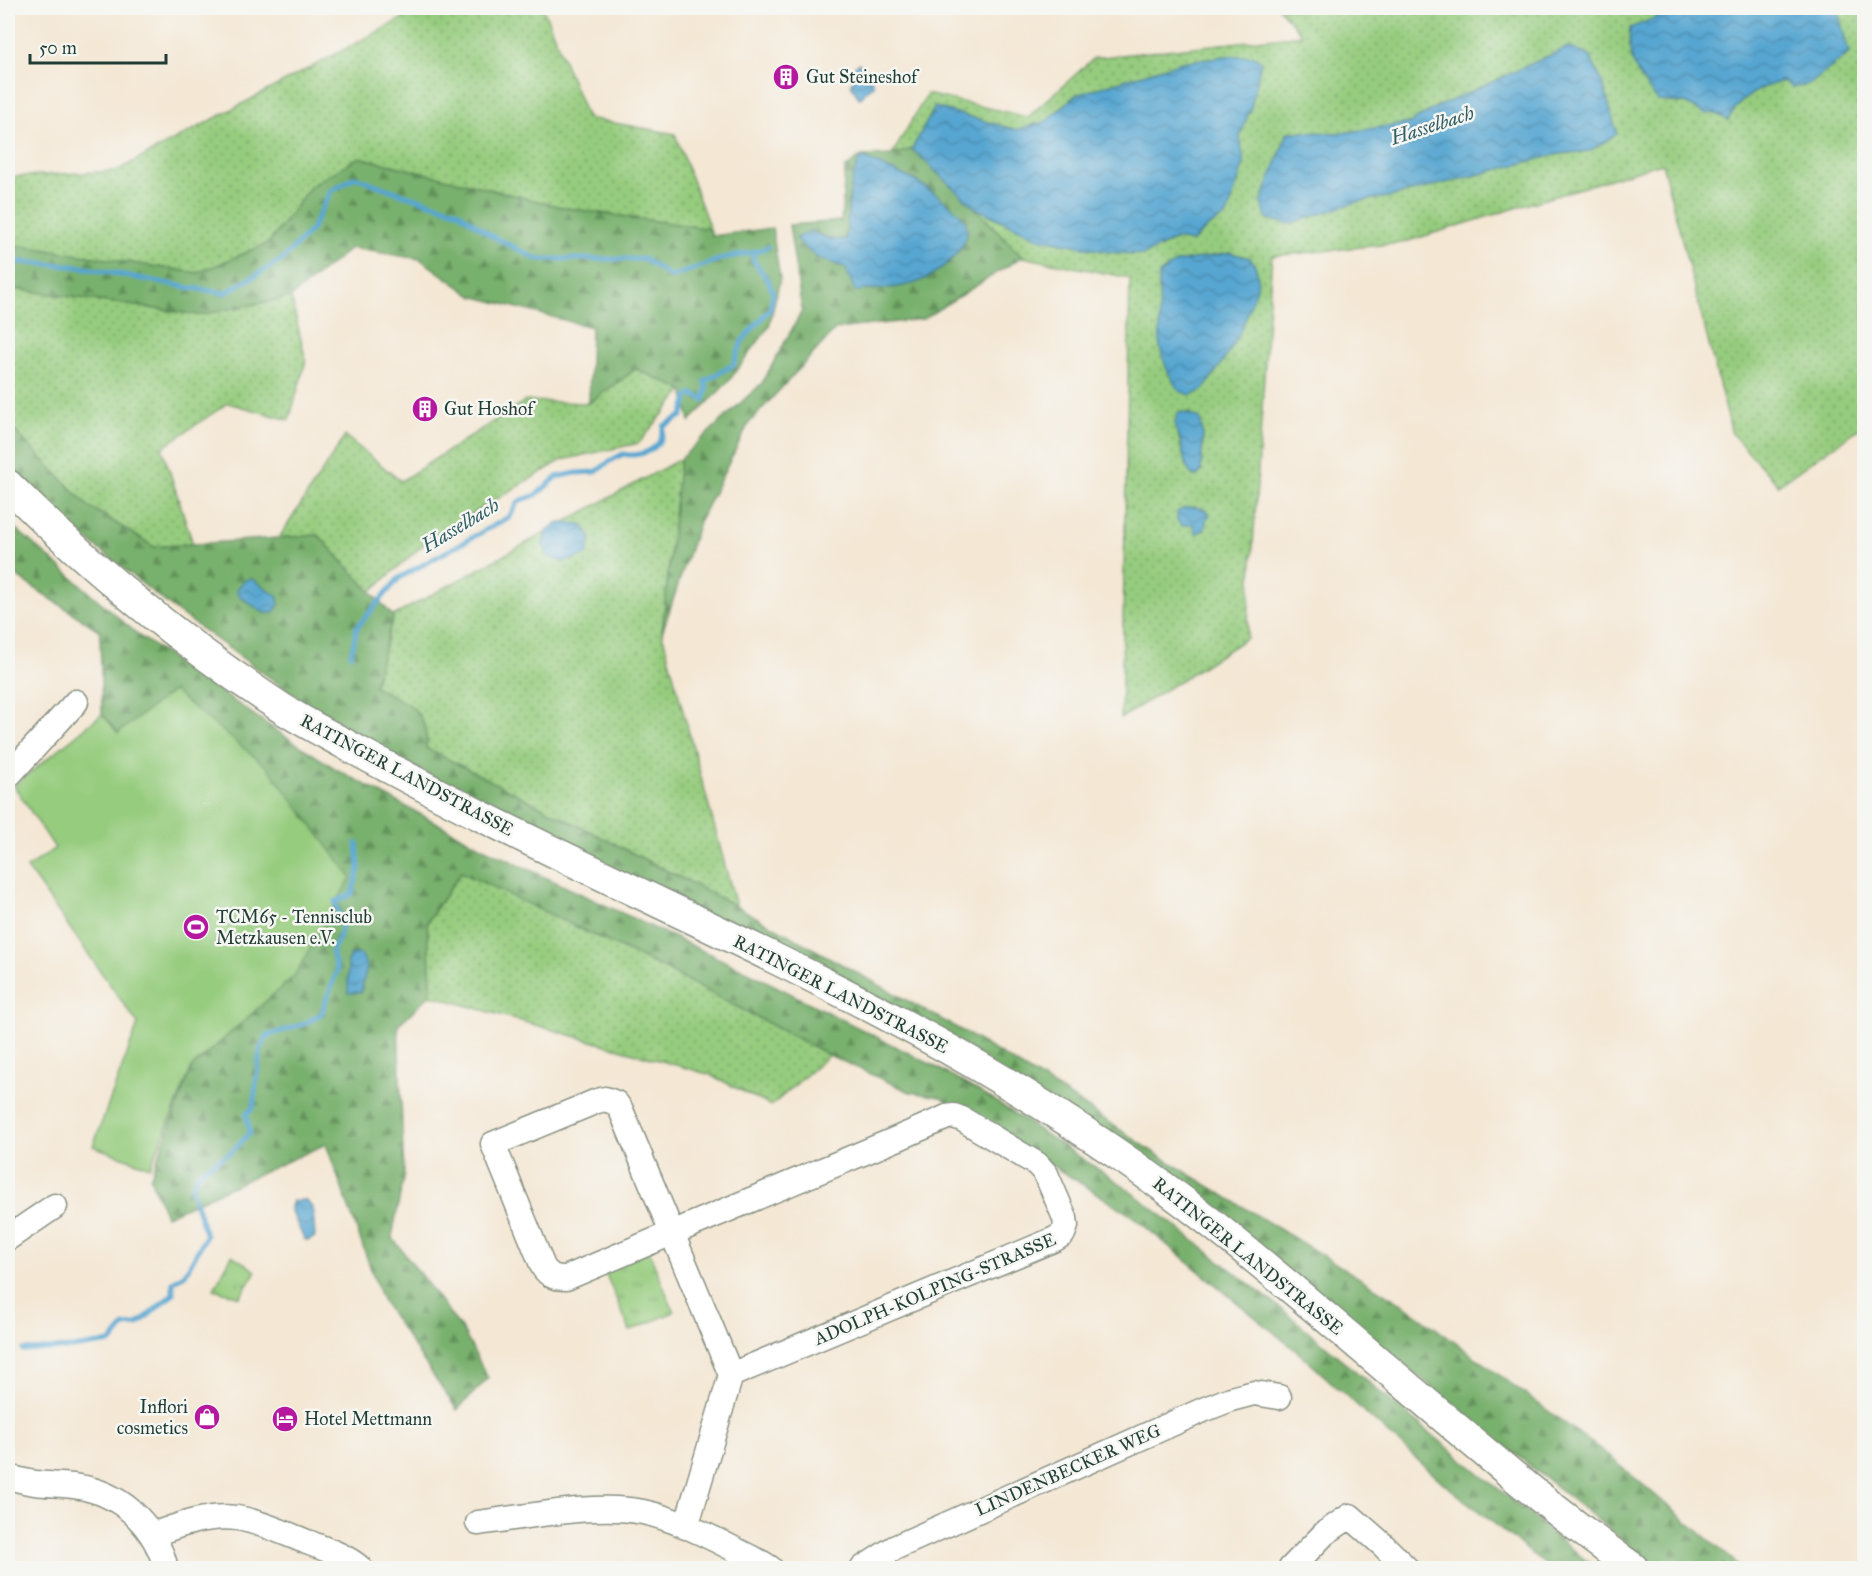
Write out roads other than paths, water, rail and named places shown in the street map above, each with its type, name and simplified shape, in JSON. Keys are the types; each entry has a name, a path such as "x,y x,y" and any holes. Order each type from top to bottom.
{"main road":[{"name":"RATINGER LANDSTRASSE","path":"8,486 48,526 176,633 285,710 440,795 579,865 831,986 977,1065 1066,1120 1135,1166 1204,1218 1268,1269 1494,1460 1634,1569"}],"street":[{"path":"8,776 76,702"},
{"name":"ADOLPH-KOLPING-STRASSE","path":"672,1233 621,1110 616,1104 605,1099 597,1101 493,1144 543,1267 548,1274 557,1278 566,1278 672,1233 901,1137 947,1117 954,1116 1036,1164 1046,1174 1065,1218 1066,1226 1063,1234 1056,1239 731,1375 672,1233"},
{"path":"8,1238 55,1206"},
{"path":"686,1527 731,1375"},
{"name":"LINDENBECKER WEG","path":"863,1569 894,1548 1203,1410 1254,1393 1279,1397"},
{"path":"8,1477 33,1483 86,1488 106,1494 123,1503 142,1521 152,1535 166,1569"},
{"path":"478,1523 600,1509 643,1512 686,1527 770,1569"},
{"path":"1291,1569 1325,1533 1350,1516 1406,1569"},
{"path":"152,1535 211,1517 238,1518 277,1530 339,1555 360,1569"}],"water":[{"path":"1680,8 1837,8 1849,53 1810,84 1793,88 1783,81 1758,90 1738,106 1728,120 1715,113 1706,114 1685,103 1658,101 1635,68 1630,51 1630,28"},
{"path":"1568,47 1590,56 1604,87 1617,134 1590,151 1559,154 1394,196 1360,201 1289,224 1267,219 1261,203 1288,132 1342,133 1410,123 1433,109"},
{"path":"1226,56 1253,56 1261,61 1251,107 1240,136 1244,163 1227,215 1209,226 1192,242 1176,239 1144,255 1109,252 1038,238 974,207 912,149 935,107 1016,130 1045,122 1076,95 1182,62"},
{"path":"858,63 867,70 874,86 859,98 851,84 853,79 851,71"},
{"path":"865,158 925,187 956,210 966,224 967,234 963,245 955,255 935,273 915,283 855,291 845,267 818,258 796,238 810,231 833,240 846,239 853,179 860,159"},
{"path":"1230,253 1250,258 1255,265 1258,277 1257,288 1242,328 1230,351 1203,390 1190,395 1179,391 1167,370 1160,348 1159,274 1177,262"},
{"path":"1182,412 1200,418 1203,437 1201,472 1198,475 1193,476 1189,472 1175,427 1178,413"},
{"path":"1196,507 1207,511 1210,515 1206,519 1205,529 1196,534 1193,524 1182,526 1177,520 1177,512 1185,508"},
{"path":"557,523 582,524 591,538 587,555 563,562 547,556 543,545 546,531"},
{"path":"252,579 277,596 279,605 273,613 264,613 238,595 237,589 245,580"},
{"path":"352,954 361,954 367,967 361,992 348,993 348,962"},
{"path":"305,1200 313,1207 315,1237 308,1241 304,1239 290,1209 293,1201"}],"waterway":[{"path":"8,261 81,267 225,293 282,260 311,230 331,191 355,177 457,211 490,235 537,259 644,259 671,277 724,258 754,252"},
{"name":"Hasselbach","path":"351,655 357,627 399,578 509,517 519,501 536,495 557,477 596,472 623,454 633,455 648,451 660,441 664,426 682,416 688,397 693,394 704,400 707,388 705,381 733,365 742,341 770,309 773,294 769,282 753,260 754,252 768,247"},
{"name":"Hasselbach","path":"23,1350 73,1348 111,1342 124,1326 137,1325 173,1294 173,1282 185,1274 206,1236 192,1190 196,1177 202,1170 231,1152 250,1133 246,1114 253,1108 260,1050 267,1036 306,1023 321,1014 337,971 332,951 341,933 341,927 335,902 352,894 359,869 357,843"}],"place":[{"name":"Gut Steineshof","path":"786,77"},
{"name":"Gut Hoshof","path":"425,409"},
{"name":"TCM65 - Tennisclub Metzkausen e.V.","path":"196,927"},
{"name":"Inflori cosmetics","path":"207,1417"},
{"name":"Hotel Mettmann","path":"285,1419"}]}
